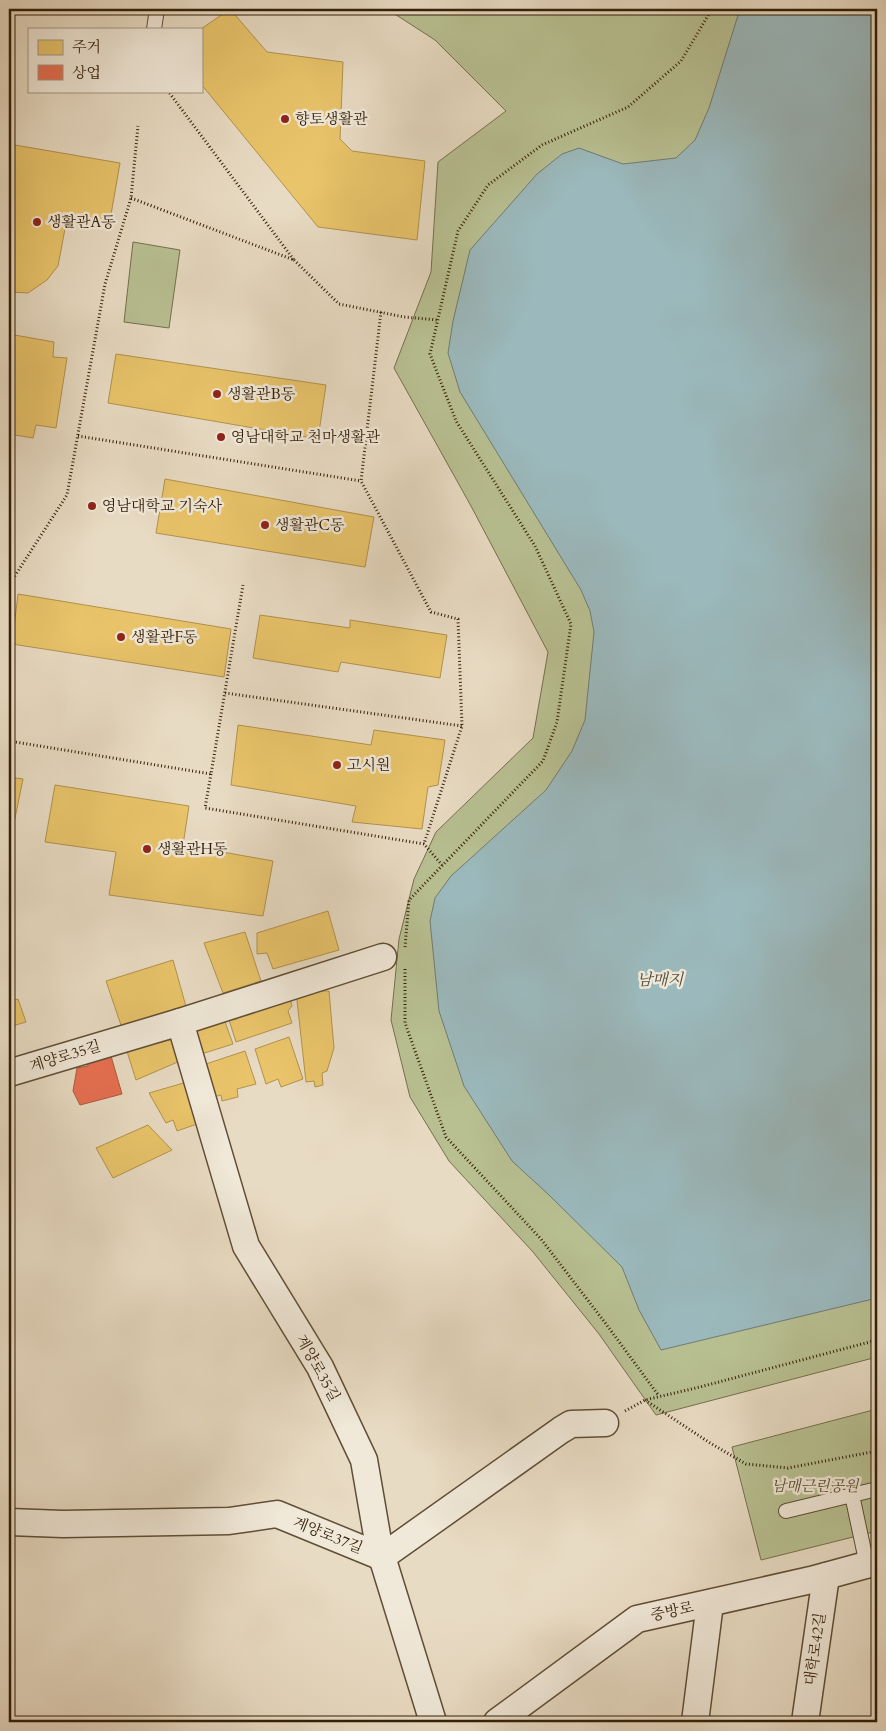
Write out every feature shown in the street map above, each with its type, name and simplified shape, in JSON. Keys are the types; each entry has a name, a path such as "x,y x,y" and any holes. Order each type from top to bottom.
{"street":[{"name":"계양로35길","path":"9,1073 397,959"},
{"name":"계양로35길","path":"180,1022 246,1246 320,1367 364,1460 382,1557 433,1722"},
{"name":"계양로37길","path":"9,1522 63,1524 230,1520 277,1514 382,1557 561,1430 571,1424 605,1423"},
{"name":"중방로","path":"496,1722 637,1619 872,1564"},
{"name":"대학로42길","path":"805,1722 826,1576"},
{"path":"695,1722 710,1603"}],"lane":[{"path":"154,28 157,9"},
{"path":"786,1511 877,1489"},
{"path":"852,1495 872,1564"}],"path":[{"path":"659,1396 541,1238 446,1137 405,1023 397,959 408,900 543,762 557,722 571,624 535,546 456,421 430,354 458,230 488,185 542,145 628,107 680,61 712,9"},
{"path":"169,92 294,260 339,304 404,317 438,320"},
{"path":"9,585 67,495 105,284 131,198 138,126"},
{"path":"131,198 294,260"},
{"path":"381,312 361,481 431,612 458,619 462,726 424,844"},
{"path":"78,436 361,481"},
{"path":"243,585 205,808 424,844 442,865"},
{"path":"225,694 462,726"},
{"path":"9,741 212,774"},
{"path":"605,1423 644,1400 877,1340"},
{"path":"644,1400 746,1464 788,1468 877,1451"}],"green space":[{"name":"남매지","path":"387,9 877,9 877,1357 656,1415 599,1334 533,1252 449,1161 410,1097 391,1020 399,939 414,879 436,832 533,738 548,652 471,506 394,368 431,272 438,162 506,111 435,40"},
{"path":"133,242 180,250 169,328 124,322"},
{"name":"남매근린공원","path":"877,1409 877,1531 761,1560 732,1447"}],"water":[{"name":"남매지","path":"740,9 877,9 877,1298 661,1350 639,1310 622,1267 512,1161 464,1086 439,1011 430,921 435,898 451,876 546,790 572,751 585,720 594,632 590,611 581,590 460,392 448,353 453,321 470,250 537,174 562,154 579,148 623,164 676,158 695,140 709,108"}],"building: 주거":[{"name":"향토생활관","path":"230,9 267,52 343,62 340,139 352,151 425,161 417,240 318,227 202,85 202,28"},
{"name":"생활관A동","path":"9,144 120,163 109,226 67,218 58,266 47,280 28,293 9,292"},
{"path":"9,334 54,342 53,357 67,358 56,428 36,425 33,438 9,434"},
{"name":"생활관B동","path":"116,354 326,385 318,439 108,403"},
{"name":"생활관C동","path":"165,479 374,517 365,567 156,533"},
{"name":"생활관F동","path":"18,594 231,629 224,677 12,644"},
{"path":"260,615 350,628 350,620 447,635 440,678 341,662 338,672 253,658"},
{"name":"고시원","path":"238,725 371,745 374,730 445,740 438,785 428,787 422,829 352,822 356,806 231,785"},
{"path":"9,777 23,779 13,828 9,828"},
{"name":"생활관H동","path":"55,785 189,806 183,845 273,861 263,916 109,895 116,852 45,842"},
{"path":"328,911 339,950 273,969 267,953 257,954 257,933"},
{"path":"245,932 261,981 223,993 204,943"},
{"path":"173,960 187,1010 122,1028 106,981"},
{"path":"296,991 329,991 334,1048 327,1071 322,1073 323,1085 315,1087 314,1081 306,1082"},
{"path":"289,995 292,1006 288,1011 292,1023 236,1042 229,1020 237,1019 235,1012"},
{"path":"18,999 26,1022 9,1027 9,1002"},
{"path":"222,1014 233,1044 195,1056 193,1022"},
{"path":"154,1036 158,1043 173,1039 180,1061 136,1080 125,1045"},
{"path":"289,1037 303,1079 281,1087 278,1079 266,1084 255,1049"},
{"path":"245,1051 256,1084 237,1089 238,1097 222,1101 221,1095 210,1098 200,1066"},
{"path":"187,1082 200,1123 177,1131 173,1120 166,1123 149,1093"},
{"path":"148,1125 172,1150 113,1178 96,1148"}],"building: 상업":[{"path":"102,1054 104,1058 111,1056 122,1094 80,1105 73,1091 77,1068 88,1066 85,1059"}],"place":[{"name":"향토생활관","path":"285,119"},
{"name":"생활관A동","path":"37,222"},
{"name":"생활관B동","path":"217,394"},
{"name":"영남대학교 천마생활관","path":"221,437"},
{"name":"영남대학교 기숙사","path":"92,506"},
{"name":"생활관C동","path":"265,525"},
{"name":"생활관F동","path":"121,637"},
{"name":"고시원","path":"337,765"},
{"name":"생활관H동","path":"147,849"}]}
